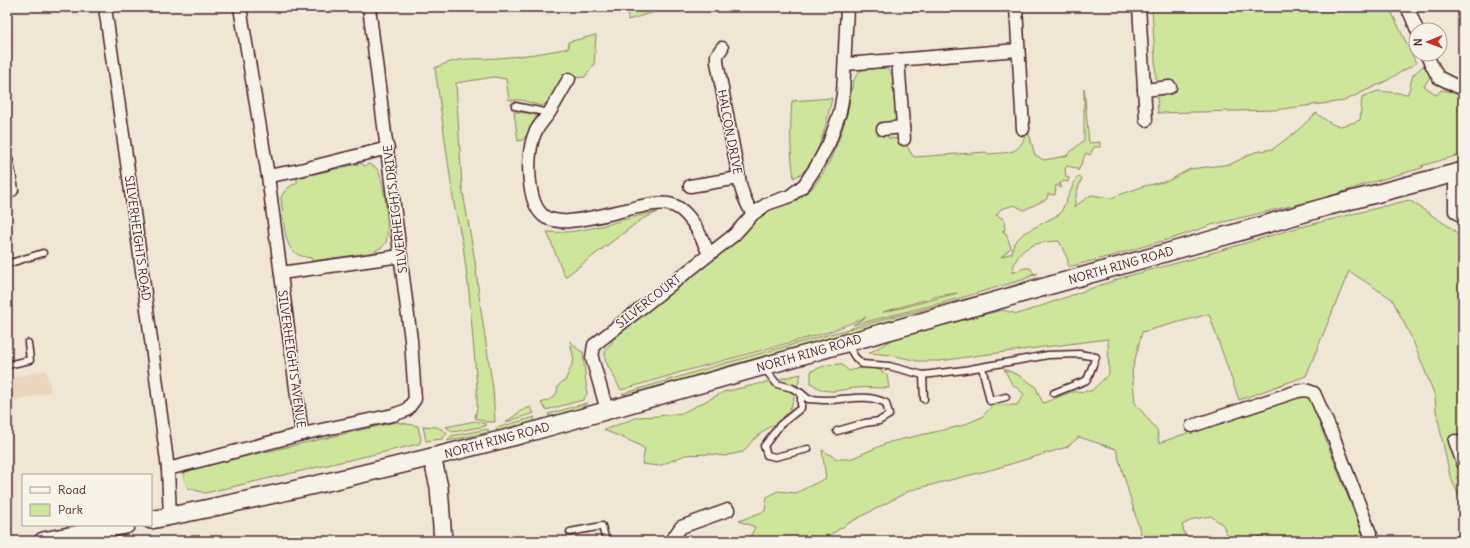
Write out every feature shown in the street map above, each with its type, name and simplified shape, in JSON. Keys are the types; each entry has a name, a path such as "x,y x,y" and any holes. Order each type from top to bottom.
{"main road":[{"name":"NORTH RING ROAD","path":"152,520 291,491 432,457 762,367 1329,206 1459,172"},
{"path":"432,457 439,487 443,541"},
{"path":"43,541 121,526"}],"street":[{"name":"SILVERHEIGHTS ROAD","path":"105,7 168,469 170,516"},
{"name":"SILVERHEIGHTS AVENUE","path":"240,7 268,176 302,434 393,415 407,410"},
{"name":"SILVERHEIGHTS DRIVE","path":"369,7 388,148 411,340 415,399 407,410"},
{"name":"SILVERCOURT","path":"607,410 592,358 594,345 734,235 753,214 767,204 790,196 804,184 816,167 829,143 840,112 846,64 847,7"},
{"path":"1016,7 1023,129"},
{"path":"1139,7 1146,120"},
{"path":"1406,7 1414,22"},
{"name":"HALCON DRIVE","path":"722,48 717,55 717,62 741,192 746,204 753,214"},
{"path":"846,64 1018,50"},
{"path":"883,129 903,133 898,60"},
{"path":"1430,62 1438,77 1463,88"},
{"path":"569,79 535,133 529,160 529,178 534,200 545,217 568,221 652,204 668,204 679,209 689,217 699,232 709,254"},
{"path":"1144,90 1170,87"},
{"path":"268,176 296,171 388,148"},
{"path":"7,162 12,190"},
{"path":"1459,172 1455,211 1463,217"},
{"path":"690,186 739,178"},
{"name":"SILVERHEIGHTS AVENUE","path":"281,273 401,256"},
{"path":"1192,426 1298,391 1306,390 1314,393 1334,438 1373,541"},
{"path":"168,469 302,434"},
{"path":"1455,441 1463,463"},
{"path":"672,541 680,527 728,510"}],"lane":[{"path":"515,106 549,113"},
{"path":"7,264 43,253"},
{"path":"7,365 30,360 28,343"},
{"path":"846,343 855,357 862,364 889,366 923,375 982,367 1048,355 1078,354 1096,357 1087,380 1054,393"},
{"path":"762,367 778,384 792,388 808,399 828,400 876,398 886,403 889,415 879,422 865,423 837,430"},
{"path":"982,367 990,401 1006,397"},
{"path":"923,375 924,399"},
{"path":"801,393 801,408 780,425 770,436 764,446 767,455 774,457 808,449"},
{"path":"570,532 602,526 606,541"}],"shaded area":[{"path":"46,370 51,392 7,402 7,379"}],"green space":[{"path":"627,7 654,7 654,12 628,20"},
{"path":"1152,7 1389,7 1408,46 1408,62 1416,63 1386,81 1344,101 1274,110 1158,113"},
{"path":"596,35 594,65 585,77 562,79 548,102 542,106 521,100 509,100 506,79 494,77 456,83 462,187 475,261 493,389 495,422 487,422 475,418 477,408 477,387 469,292 463,245 454,204 435,68 459,60 499,58 543,53 569,48 568,42"},
{"path":"1423,66 1433,73 1424,86 1437,95 1441,90 1463,94 1463,154 1421,166 1424,166 1422,168 1369,183 1328,197 1211,225 1177,237 1068,267 1068,260 1059,241 1035,244 1023,251 1014,264 1012,273 1024,268 1030,268 1034,273 1028,276 1038,273 1022,280 957,299 853,325 866,317 829,332 621,390 605,360 605,349 612,343 612,340 646,311 744,235 761,215 802,196 812,188 824,171 835,149 847,115 853,83 859,72 863,70 884,68 891,72 896,93 897,121 896,124 887,127 888,138 898,139 899,143 906,144 912,155 915,157 986,152 988,154 1011,152 1019,147 1025,135 1029,134 1035,155 1044,160 1066,156 1084,140 1084,88 1089,143 1100,142 1100,147 1094,147 1090,155 1086,153 1078,171 1076,168 1067,166 1065,169 1066,177 1069,178 1068,182 1064,181 1059,184 1062,188 1056,185 1055,195 1048,194 1047,199 1024,210 1014,205 1001,209 996,215 1004,219 1005,230 1002,231 1006,233 1011,248 1001,257 1012,253 1014,243 1024,233 1060,214 1077,177 1082,178 1077,191 1074,207 1091,195 1111,198 1144,186 1168,181 1190,169 1231,164 1255,152 1273,149 1298,130 1316,113 1336,126 1346,125 1360,120 1362,97 1378,91 1408,94 1413,75","holes":["957,293 883,312 938,296"]},
{"path":"832,98 824,133 814,158 804,171 794,178 791,140 792,101"},
{"path":"514,112 533,113 538,119 523,140 518,141"},
{"path":"362,163 364,166 369,164 374,167 380,174 386,205 387,237 384,245 376,250 376,252 312,261 311,258 294,252 290,248 284,227 281,198 285,191 297,183 297,178"},
{"path":"1409,200 1454,230 1463,243 1463,390 1460,391 1463,400 1463,505 1450,476 1436,410 1435,396 1413,341 1392,299 1349,271 1306,376 1239,400 1209,314 1142,332 1132,371 1135,403 1157,430 1159,443 1295,395 1303,395 1310,399 1365,541 1267,541 1263,536 1239,541 1229,541 1223,525 1211,516 1194,519 1182,525 1187,541 1143,541 1116,449 1079,437 1067,447 994,469 911,490 849,523 820,541 748,541 755,527 739,521 765,511 767,497 778,491 796,493 826,478 822,450 837,459 850,459 890,442 961,426 982,417 993,405 1017,405 1024,394 1012,384 1004,369 1020,376 1035,386 1043,403 1071,392 1091,391 1109,374 1108,339 940,361 918,361 891,355 869,353 897,337 1002,310 1018,314 1124,277 1293,229"},
{"path":"658,212 642,219 565,277 547,232 589,229"},
{"path":"1039,278 1037,281 629,395 622,394 715,366 888,318 994,292"},
{"path":"570,341 583,352 587,394 583,400 546,410 541,403 555,396 559,385 565,381 574,360"},
{"path":"841,364 849,371 872,365 887,375 889,388 859,388 827,391 822,390 811,383 811,371 827,365"},
{"path":"801,374 785,421 769,427 753,440 743,452 724,456 709,454 685,455 659,466 642,464 645,449 635,443 604,430 638,417 682,413 724,392"},
{"path":"587,403 579,409 552,416 549,416 548,414"},
{"path":"530,407 534,413 506,422 521,411"},
{"path":"535,417 533,422 500,431 497,431 496,428"},
{"path":"475,421 486,424 486,426 453,432 446,427"},
{"path":"396,422 418,426 421,440 419,444 205,493 188,488 184,479 184,473 191,469"},
{"path":"423,426 437,427 448,433 442,439 426,441"},
{"path":"488,429 489,431 485,433 447,441 451,436"}]}
